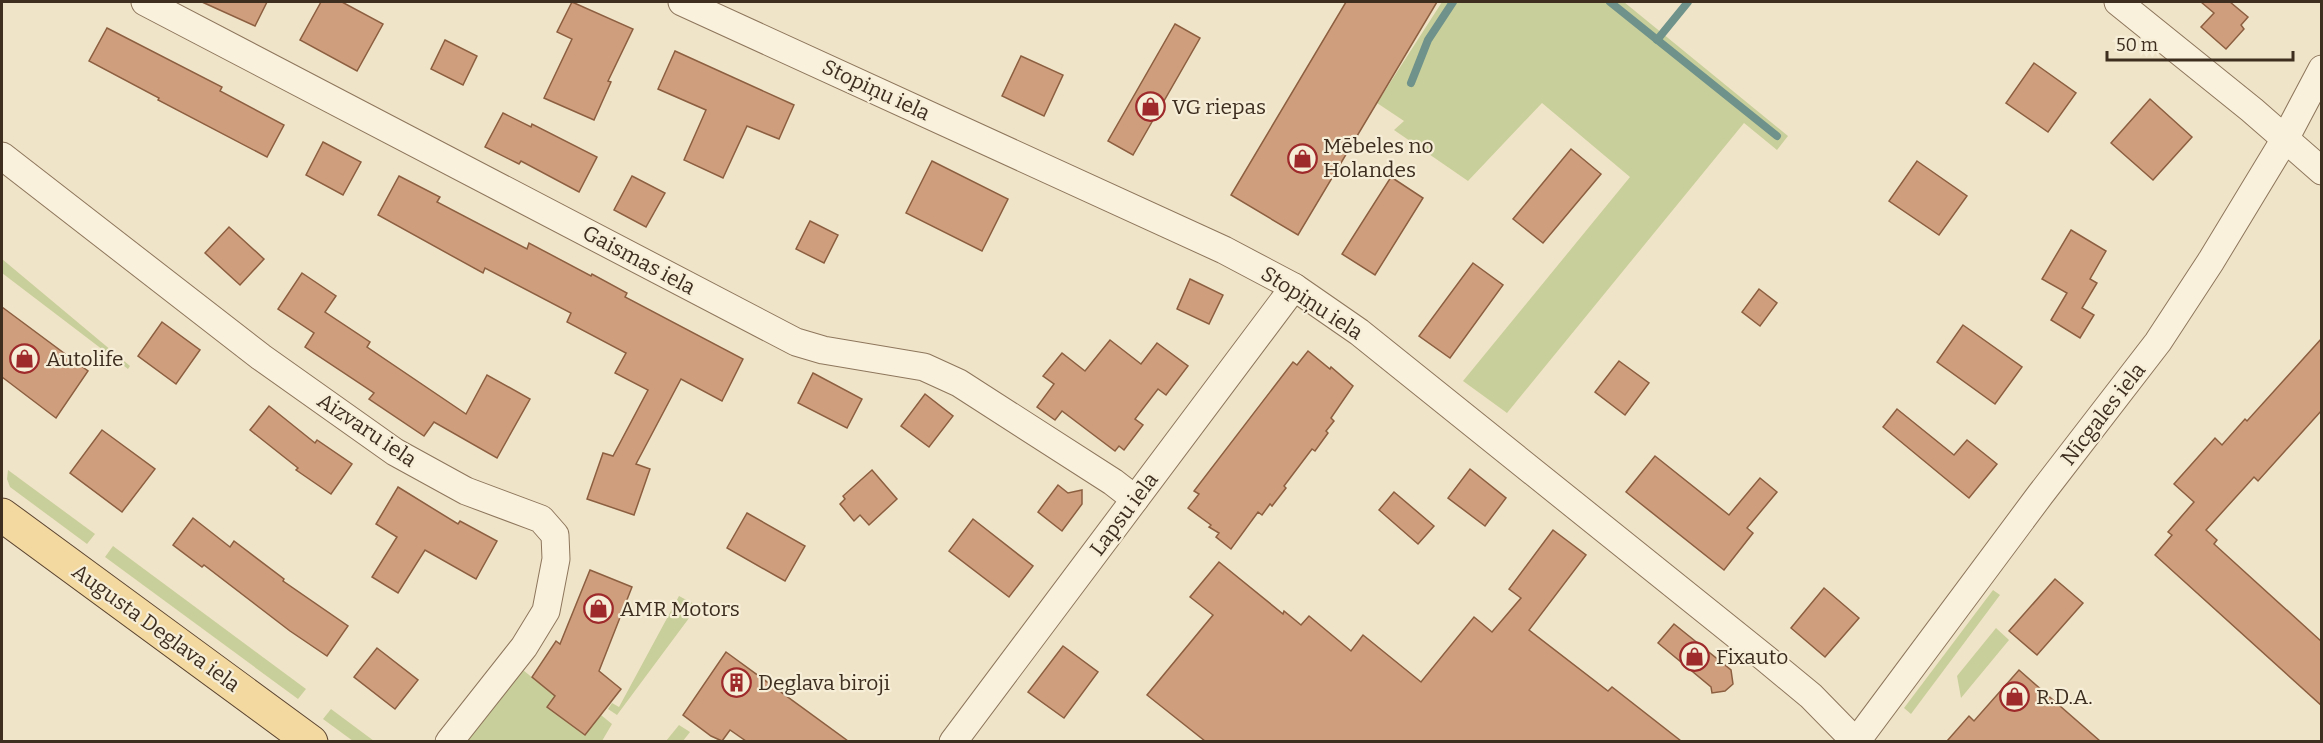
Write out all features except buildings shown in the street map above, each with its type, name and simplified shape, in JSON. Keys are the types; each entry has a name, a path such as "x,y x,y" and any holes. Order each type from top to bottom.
{"main road":[{"name":"Augusta Deglava iela","path":"2,515 311,741"}],"street":[{"name":"Gaismas iela","path":"145,2 796,342 823,350 924,367 959,383 1113,482 1135,499"},
{"name":"Stopiņu iela","path":"682,2 1224,250 1294,287 1359,332 1765,658 1811,696 1856,741"},
{"path":"2118,2 2322,171"},
{"name":"Nīcgales iela","path":"1856,741 2158,342 2211,261 2285,139 2322,69"},
{"name":"Aizvaru iela","path":"2,156 261,357 394,452 466,491 542,519 555,536 556,559 546,611 524,646 449,741"},
{"name":"Lapsu iela","path":"953,741 1294,287"}],"green space":[{"path":"1442,2 1624,2 1788,136 1777,150 1744,123 1507,413 1463,381 1630,177 1542,103 1468,181 1394,130 1404,121 1377,103"},
{"path":"2,259 130,366 128,369 2,273"},
{"path":"8,470 95,534 87,544 10,487 7,479"},
{"path":"113,546 306,689 298,699 105,557"},
{"path":"1993,590 2000,595 1911,714 1904,708"},
{"path":"679,596 698,606 617,715 608,709 612,703 619,707"},
{"path":"1996,628 2009,640 1961,698 1957,676"},
{"path":"523,670 555,696 547,707 585,735 601,715 612,724 602,741 466,742"},
{"path":"331,709 374,741 353,741 323,719"},
{"path":"679,725 690,732 683,741 666,741"}],"waterway":[{"path":"1411,83 1428,40 1453,2"},
{"path":"1610,2 1777,136"},
{"path":"1657,40 1688,2"}],"place":[{"name":"VG riepas","path":"1151,107"},
{"name":"Mēbeles no Holandes","path":"1302,158"},
{"name":"Autolife","path":"25,359"},
{"name":"AMR Motors","path":"599,609"},
{"name":"Fixauto","path":"1695,657"},
{"name":"Deglava biroji","path":"737,683"},
{"name":"R.D.A.","path":"2015,697"}]}
